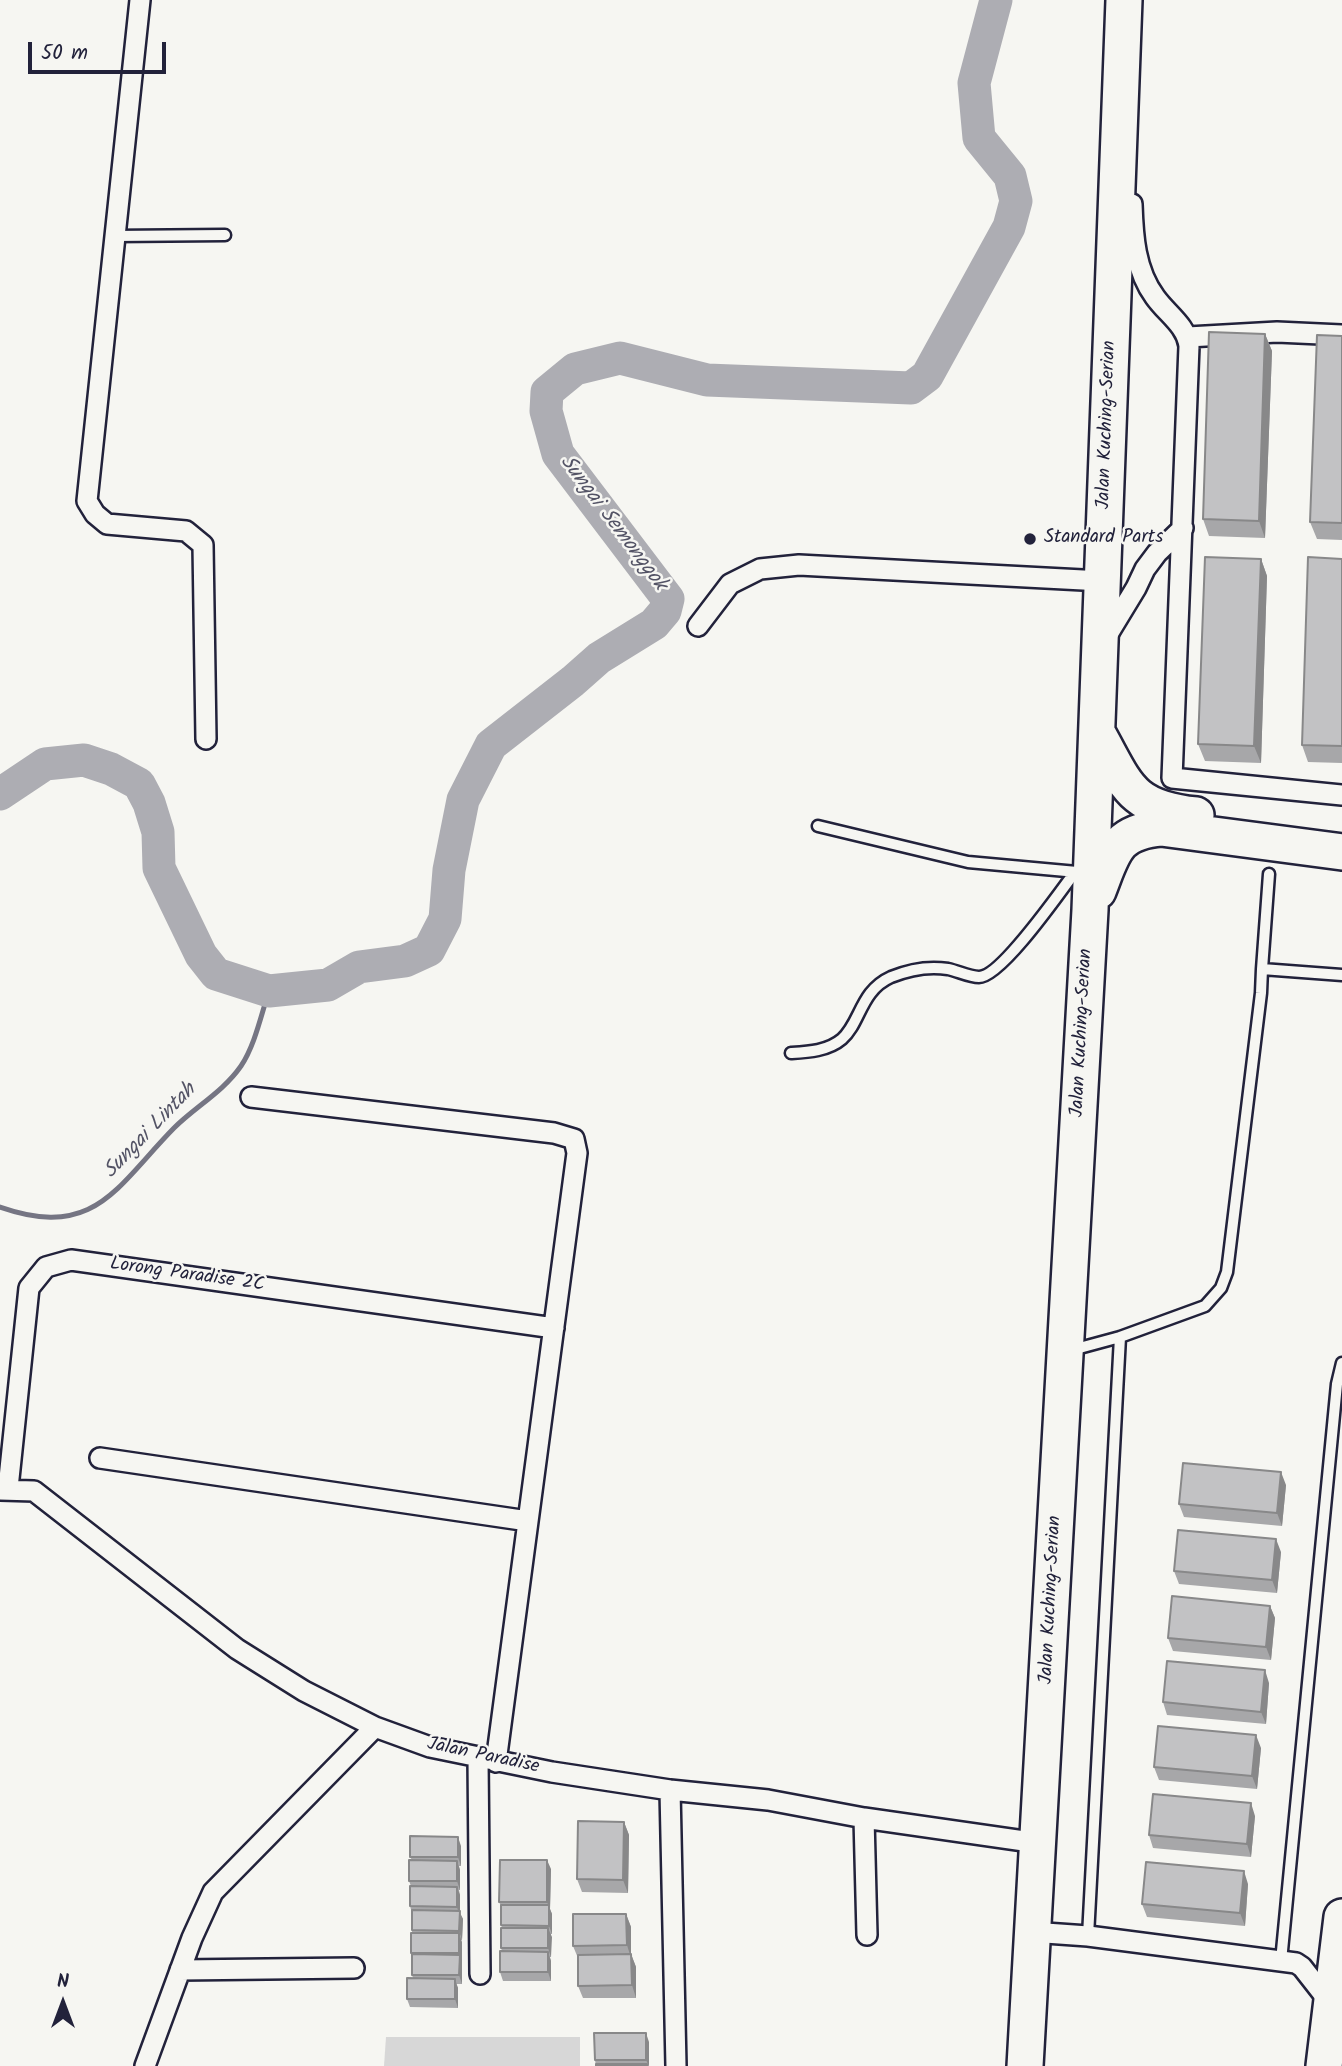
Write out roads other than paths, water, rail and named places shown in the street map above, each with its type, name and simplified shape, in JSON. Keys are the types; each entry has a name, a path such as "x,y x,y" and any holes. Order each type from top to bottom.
{"highway":[{"name":"Jalan Kuching-Serian","path":"1025,2066 1090,910 1083,872 1098,733 1123,8"},
{"path":"1098,733 1124,780 1138,799 1172,794 1342,831"},
{"path":"1090,910 1114,852 1127,836 1145,829 1161,828 1342,852"},
{"path":"1331,2039 1341,1941"}],"street":[{"path":"140,0 87,501 95,514 107,524 186,531 202,545 206,739"},
{"path":"1121,56 1128,128 1132,226 1138,264 1154,297 1188,337 1172,794 1342,795"},
{"path":"1188,337 1278,331 1342,335"},
{"path":"1099,648 1136,589 1145,569 1183,528"},
{"path":"698,626 730,584 761,569 799,565 1102,580"},
{"path":"251,1097 554,1133 575,1139 577,1153 528,1521 487,1760 480,1974"},
{"name":"Lorong Paradise 2C","path":"4,1489 29,1287 46,1268 71,1260 554,1328"},
{"path":"100,1458 528,1521"},
{"name":"Jalan Paradise","path":"4,1489 34,1491 237,1649 304,1691 375,1727 430,1747 487,1760 670,1790 768,1800 864,1818 1038,1843"},
{"path":"145,2066 192,1938 213,1892 375,1727"},
{"path":"670,1790 676,2066"},
{"path":"864,1818 867,1935"},
{"path":"1031,1932 1088,1936 1296,1963 1302,1966 1331,2039"},
{"path":"180,1970 354,1968"}],"lane":[{"path":"114,236 225,235"},
{"path":"818,826 968,863 1083,872"},
{"path":"791,1053 819,1050 842,1039 876,986 890,978 925,968 947,969 980,977 991,974 1083,872"},
{"path":"1065,1352 1120,1337 1205,1306 1221,1289 1227,1272 1261,993 1269,874"},
{"path":"1262,969 1342,975"},
{"path":"1088,1936 1120,1337"},
{"path":"1281,1961 1336,1398 1342,1363"}],"waterway":[{"name":"Sungai Semonggok","path":"0,794 45,764 84,760 111,769 139,784 149,803 158,832 159,868 201,955 216,974 269,991 328,985 359,967 405,961 429,950 445,919 449,870 463,800 491,745 599,658 654,624 665,611 668,599 558,454 546,411 547,392 575,369 620,358 707,380 911,388 927,376 1009,227 1016,201 1010,176 979,138 974,83 996,0"},
{"name":"Sungai Lintah","path":"0,1207 32,1216 59,1217 82,1212 119,1188 174,1128 217,1092 241,1066 250,1049 269,991"}],"place":[{"name":"Standard Parts","path":"1030,539"}]}
